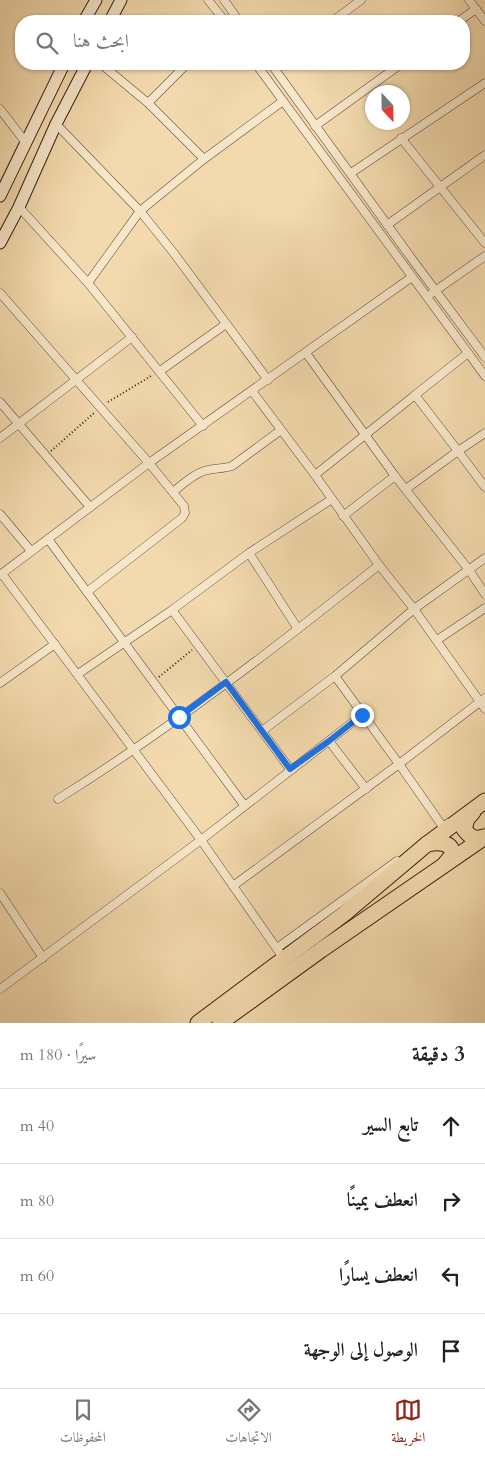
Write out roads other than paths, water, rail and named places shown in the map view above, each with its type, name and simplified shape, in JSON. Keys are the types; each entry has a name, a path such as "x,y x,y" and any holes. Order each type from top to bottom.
{"highway":[{"path":"482,801 467,819 464,829 471,837 478,839 485,837"},
{"path":"198,1023 280,953 344,914 427,844 482,801"},
{"path":"220,1023 321,950 485,837"},
{"path":"427,844 440,842 452,848 453,854 444,865"}],"street":[{"path":"87,15 96,0"},
{"path":"113,15 121,0"},
{"path":"208,0 220,15"},
{"path":"224,0 235,15"},
{"path":"339,15 350,3 361,0"},
{"path":"469,0 485,22"},
{"path":"468,15 476,9"},
{"path":"0,196 61,70"},
{"path":"0,243 19,207 56,124 84,70"},
{"path":"108,70 148,103 204,159"},
{"path":"148,103 181,70"},
{"path":"260,70 485,376"},
{"path":"277,70 315,126 485,357"},
{"path":"315,126 393,70"},
{"path":"350,173 485,83"},
{"path":"88,283 140,211 204,159 283,101"},
{"path":"0,109 26,143"},
{"path":"56,124 140,211 173,252 268,380"},
{"path":"401,138 485,243"},
{"path":"387,225 485,154"},
{"path":"19,207 88,283 203,426"},
{"path":"426,297 485,256"},
{"path":"412,277 150,463 1,574 201,840 280,953 443,827 482,801"},
{"path":"0,293 150,463 184,506 185,513 182,518 87,592"},
{"path":"160,371 226,324"},
{"path":"0,438 132,337"},
{"path":"306,353 395,476 470,570 485,594"},
{"path":"315,476 468,353"},
{"path":"252,391 379,565 483,700 485,709"},
{"path":"415,395 485,487"},
{"path":"0,402 90,507"},
{"path":"173,492 195,475 205,471 232,466 281,430"},
{"path":"406,489 485,432"},
{"path":"343,516 395,476"},
{"path":"78,674 172,610 249,553 332,499"},
{"path":"0,514 31,551"},
{"path":"48,539 244,805"},
{"path":"249,553 298,629"},
{"path":"262,731 335,676 414,609 485,558"},
{"path":"58,799 133,751 298,629 379,565"},
{"path":"437,640 485,608"},
{"path":"172,610 290,769"},
{"path":"0,683 55,644"},
{"path":"335,676 443,827"},
{"path":"233,886 366,789 483,700"},
{"path":"0,989 201,840 290,769 362,715"},
{"path":"329,741 366,789"},
{"path":"0,894 43,958"}]}
